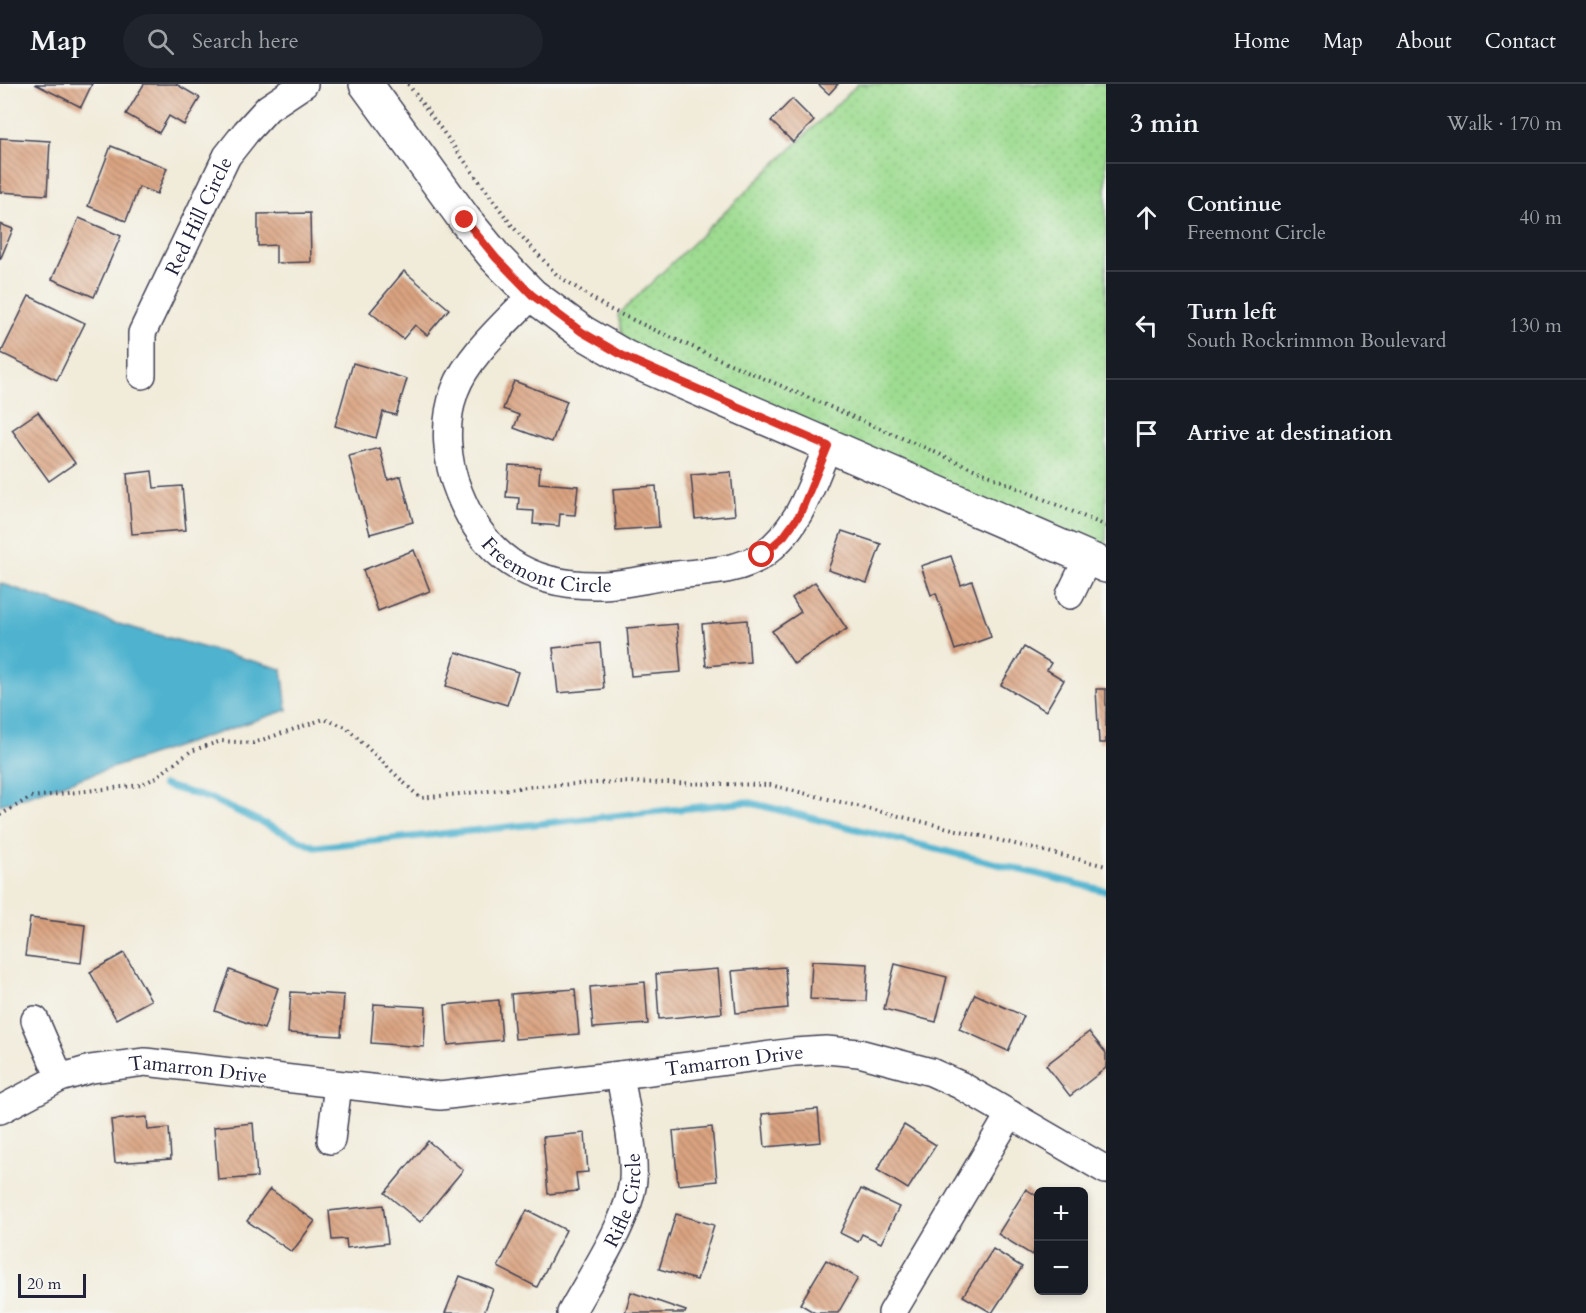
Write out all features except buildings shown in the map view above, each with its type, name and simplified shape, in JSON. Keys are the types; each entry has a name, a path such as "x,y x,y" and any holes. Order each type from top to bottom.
{"main road":[{"path":"366,84 465,220 496,258 532,295 582,332 627,358 1097,562"}],"street":[{"name":"Red Hill Circle","path":"142,375 142,333 226,156 268,108 304,84"},
{"name":"Freemont Circle","path":"532,295 471,362 455,390 448,421 448,451 453,480 466,512 506,573 567,583 597,585 739,566 762,555 784,536 800,514 828,446"},
{"path":"1070,595 1097,562"},
{"path":"35,1020 60,1078"},
{"name":"Tamarron Drive","path":"0,1110 60,1078 91,1069 145,1062 440,1096 794,1052 837,1051 868,1055 931,1072 960,1085 1106,1170"},
{"name":"Rifle Circle","path":"571,1313 627,1210 633,1179 620,1075"},
{"path":"330,1140 338,1084"},
{"path":"892,1313 1010,1114"}],"path":[{"path":"408,84 513,227 557,274 609,309 712,356 1106,526"},
{"path":"0,815 32,797 141,785 155,778 191,752 201,748 221,741 253,743 324,719 346,727 420,798 537,786 607,783 770,785 1106,866"}],"green space":[{"path":"858,84 1106,84 1106,569 627,358 618,315"}],"water":[{"path":"0,583 115,623 282,669 287,710 0,805"}],"waterway":[{"path":"163,785 211,799 315,847 747,802 1106,891"}],"route":[{"path":"465,220 496,258 532,295 582,332 627,358 828,446 800,514 784,536 762,555"}]}
